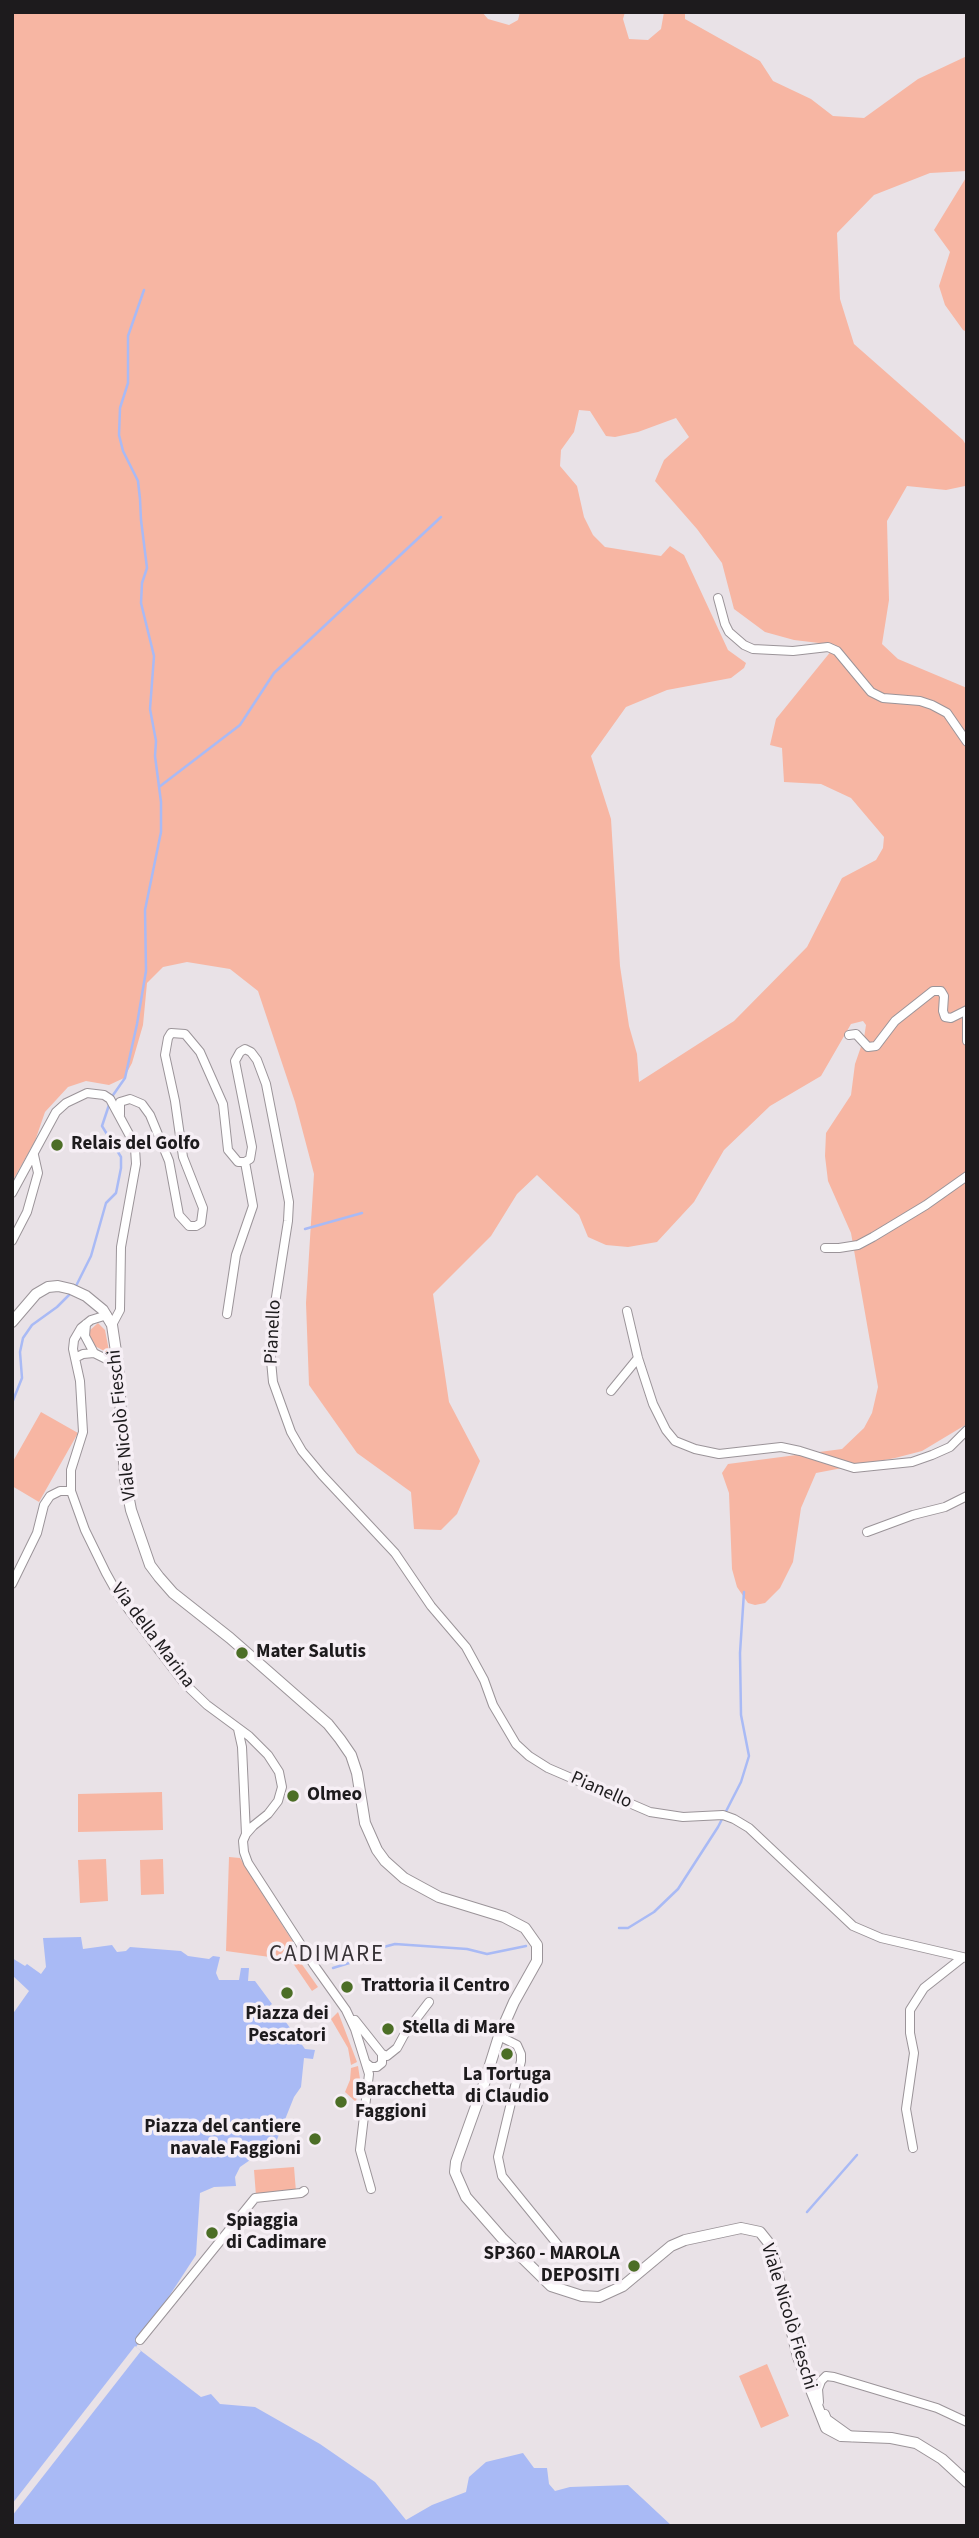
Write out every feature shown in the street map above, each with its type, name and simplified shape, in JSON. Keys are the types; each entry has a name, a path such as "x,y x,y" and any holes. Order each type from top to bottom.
{"main road":[{"path":"12,1322 36,1294 48,1287 58,1286 86,1296 109,1320"},
{"name":"Viale Nicolò Fieschi","path":"109,1320 118,1365 125,1479 131,1510 150,1564 173,1593 215,1625 328,1724 340,1739 351,1755 357,1773 365,1823 377,1850 386,1861 404,1878 439,1896 504,1917 525,1928 537,1945 537,1961 499,2036 456,2162 455,2172 467,2197 502,2238 551,2286 582,2296 599,2297 623,2286 677,2242 741,2228 760,2232 772,2252 798,2357 822,2422 834,2433 916,2443 942,2459 967,2482"}],"street":[{"path":"719,598 725,624 738,642 752,649 793,651 828,648 837,651 871,692 883,698 920,701 932,705 947,713 967,743"},
{"path":"849,1035 856,1034 868,1047 876,1046 906,1011 938,990 944,996 945,1017 954,1017 967,1010"},
{"path":"967,1016 967,1041"},
{"path":"120,1115 120,1102 130,1098 142,1104 150,1115 169,1161 179,1215 189,1226 201,1223 203,1208 183,1157 165,1055 165,1046 172,1033 185,1034 200,1052 223,1104 228,1150 238,1162 244,1163 253,1206 236,1255 227,1314"},
{"name":"Pianello","path":"244,1163 250,1158 252,1147 235,1060 245,1049 257,1060 266,1084 289,1202 289,1221 272,1316 270,1350 273,1382 291,1432 302,1451 322,1475 394,1553 431,1606 466,1647 484,1680 493,1705 516,1744 548,1768 650,1812 683,1817 723,1815 734,1818 749,1828 853,1926 881,1938 964,1958"},
{"path":"12,1193 56,1112 78,1096 87,1093 104,1095 110,1099 135,1148 136,1164 121,1247 120,1310 109,1320 86,1324 74,1340 83,1432 71,1470 71,1491 60,1491 50,1496 44,1505 37,1533 12,1584"},
{"path":"12,1241 27,1212 38,1174 34,1155"},
{"path":"825,1248 839,1248 866,1241 926,1205 967,1175"},
{"path":"627,1311 648,1392 666,1430 675,1440 708,1453 781,1447 854,1468 880,1466 912,1462 940,1452 950,1447 967,1430"},
{"path":"86,1324 85,1336 93,1353"},
{"path":"75,1359 83,1354 93,1353 118,1365"},
{"path":"611,1391 638,1358"},
{"name":"Via della Marina","path":"71,1491 85,1530 120,1598 186,1683 207,1705 271,1753 282,1787 278,1801 246,1834"},
{"path":"867,1532 913,1515 945,1507 967,1496"},
{"path":"237,1726 242,1747 246,1834 243,1849 248,1863 314,1965 346,2010 382,2054 387,2056 397,2048 429,2002"},
{"path":"913,2148 906,2109 914,2053 910,2010 924,1987 964,1958"},
{"path":"346,2010 369,2074 360,2150 370,2189"},
{"path":"499,2036 516,2045 522,2061 498,2157 502,2176 562,2250 571,2256 583,2254"},
{"path":"365,2063 377,2067 382,2063 382,2054"},
{"path":"140,2340 255,2198 304,2191"},
{"path":"852,2437 827,2420 820,2404 818,2389 825,2376 937,2407 967,2422"}],"shaded area":[{"path":"12,12 482,12 488,19 509,25 518,20 520,12 625,12 623,19 629,39 648,40 661,29 664,12 685,12 685,19 760,61 773,81 811,99 833,116 864,118 918,79 967,56 967,171 930,173 874,195 837,233 840,299 854,344 963,440 967,447 965,486 946,490 907,486 887,521 889,600 882,644 898,659 967,688 967,1424 922,1451 816,1473 801,1508 793,1562 780,1588 765,1603 748,1603 737,1587 732,1569 729,1493 722,1473 728,1464 842,1449 864,1428 872,1413 878,1387 851,1233 828,1181 825,1156 826,1133 851,1095 855,1064 864,1038 866,1025 863,1021 851,1024 821,1076 770,1106 724,1150 694,1202 657,1242 628,1247 606,1245 588,1237 579,1215 537,1175 517,1194 491,1236 433,1294 449,1402 480,1461 457,1514 441,1530 414,1529 411,1492 357,1453 309,1385 306,1303 314,1174 295,1102 258,991 230,969 187,962 163,967 147,983 143,1025 132,1063 124,1078 109,1085 86,1081 68,1087 45,1112 35,1141 12,1182","holes":["579,410 590,411 606,436 615,437 676,418 689,437 664,460 655,481 697,529 722,563 734,609 765,632 794,640 836,645 776,719 770,745 782,748 784,782 821,784 851,798 884,837 883,848 876,860 842,878 807,947 734,1021 639,1082 637,1054 629,1026 620,966 611,819 591,756 626,707 667,690 731,678 744,668 746,663 728,650 684,555 670,546 661,556 605,547 593,535 584,517 577,486 560,466 561,450 574,432"]},
{"path":"967,176 967,332 945,305 939,286 950,252 934,230"},
{"path":"98,1323 105,1330 109,1351 106,1352 93,1345 89,1338 89,1331"},
{"path":"41,1412 78,1433 39,1502 12,1486 12,1463"},
{"path":"162,1792 163,1830 78,1832 78,1794"},
{"path":"229,1857 240,1858 293,1942 277,1958 226,1951"},
{"path":"106,1859 108,1901 80,1903 78,1860"},
{"path":"163,1859 164,1894 141,1895 140,1860"},
{"path":"291,1949 318,1987 312,1991 286,1953"},
{"path":"338,2012 357,2062 351,2065 348,2048 331,2019"},
{"path":"358,2066 360,2079 356,2102 345,2092 351,2068"},
{"path":"294,2167 296,2192 256,2196 254,2170"},
{"path":"767,2364 789,2416 761,2428 739,2376"}],"water":[{"path":"81,1937 83,1949 112,1945 117,1952 126,1951 130,1947 181,1951 188,1956 209,1959 213,1956 220,1957 216,1973 219,1980 239,1980 241,1968 249,1968 248,1981 255,1981 272,2004 254,2017 259,2023 278,2011 305,2049 315,2050 313,2059 304,2058 301,2087 294,2097 270,2157 253,2158 240,2167 235,2177 236,2186 214,2187 200,2193 196,2255 136,2347 201,2397 211,2394 220,2404 255,2407 320,2444 375,2482 406,2520 432,2505 466,2492 469,2477 486,2462 523,2453 534,2468 547,2468 549,2484 555,2491 570,2487 628,2485 672,2526 12,2526 12,2015 29,1991 12,1975 12,1958 41,1974 46,1967 43,1938"}],"pier":[{"path":"135,2346 141,2351 12,2516 12,2504"}],"waterway":[{"path":"111,1098 125,1078 137,1024 146,971 145,910 161,832 156,741 150,709 154,656 141,603 142,583 147,568 140,499 138,481 123,451 119,435 120,408 128,383 128,336 144,290"},
{"path":"159,787 240,725 274,673 441,517"},
{"path":"75,1288 91,1256 106,1203 116,1193 121,1168 121,1157 102,1126 109,1105"},
{"path":"305,1229 362,1213"},
{"path":"12,1403 22,1378 20,1352 23,1338 32,1325 71,1293"},
{"path":"619,1928 628,1928 654,1912 678,1889 718,1827 741,1782 749,1756 741,1715 740,1653 744,1592"},
{"path":"333,1968 372,1956 376,1949 395,1944 467,1949 487,1954 526,1946"},
{"path":"807,2212 857,2155"}],"place":[{"name":"Relais del Golfo","path":"57,1145"},
{"name":"Mater Salutis","path":"242,1653"},
{"name":"Olmeo","path":"293,1796"},
{"name":"Trattoria il Centro","path":"347,1987"},
{"name":"Piazza dei Pescatori","path":"287,1993"},
{"name":"Stella di Mare","path":"388,2029"},
{"name":"La Tortuga di Claudio","path":"507,2054"},
{"name":"Baracchetta Faggioni","path":"341,2102"},
{"name":"Piazza del cantiere navale Faggioni","path":"315,2139"},
{"name":"Spiaggia di Cadimare","path":"212,2233"},
{"name":"SP360 - MAROLA DEPOSITI","path":"634,2266"}],"district":[{"name":"CADIMARE","path":"327,1956"}]}
